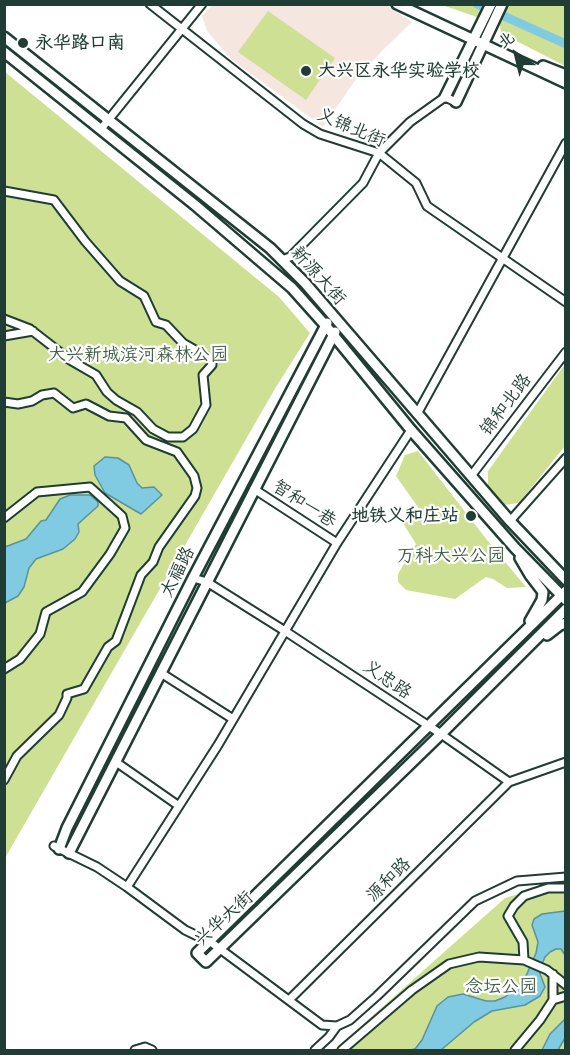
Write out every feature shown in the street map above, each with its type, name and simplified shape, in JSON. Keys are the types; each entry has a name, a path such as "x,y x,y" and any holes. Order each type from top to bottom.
{"main road":[{"path":"397,4 475,38"},
{"path":"408,4 566,82"},
{"path":"445,97 491,4"},
{"path":"456,102 502,4"},
{"name":"新源大街","path":"4,37 270,248 330,312 510,521 566,580"},
{"path":"485,43 566,75"},
{"path":"4,52 195,205 292,288 449,474 515,548 564,595"},
{"name":"太福路","path":"57,847 193,578 326,326 330,312"},
{"name":"太福路","path":"69,853 334,336 338,324"},
{"path":"449,474 461,465"},
{"path":"515,548 530,575 543,592 542,600 525,630"},
{"path":"538,551 560,569 566,570"},
{"name":"兴华大街","path":"564,595 427,725 197,953 206,962 566,609"},
{"path":"523,652 566,623"}],"street":[{"name":"义锦北街","path":"150,4 303,124 320,134 379,153 416,183 427,206 566,302"},
{"path":"101,129 202,4"},
{"path":"282,260 290,257 363,183 379,153 410,122 445,97 456,102"},
{"path":"417,414 566,143"},
{"path":"4,191 54,200 85,241 120,281 144,296 156,322 166,325 183,343 211,359 212,366 203,375 206,405 193,429 183,437 168,437 153,429 137,412 116,400 107,392 96,375 70,360 33,331 4,319"},
{"path":"5,336 33,331"},
{"name":"锦和北路","path":"471,476 566,352"},
{"path":"4,402 18,404 54,393 73,408 86,404 110,416 126,418 146,440 177,452 194,476 197,488 195,496 159,547 153,562 141,575 116,641 108,647 84,689 67,694 68,698 59,715 17,756 4,780"},
{"path":"128,887 233,719 338,543 411,430"},
{"path":"510,521 566,458"},
{"path":"4,518 37,492 90,487 122,516 125,528 110,554 81,591 46,612 40,634 20,659 4,669"},
{"name":"智和一巷","path":"254,489 338,543"},
{"name":"义忠路","path":"193,578 207,582 285,631 441,734 508,782"},
{"path":"161,673 233,719"},
{"path":"116,762 179,806"},
{"path":"508,782 566,762"},
{"name":"源和路","path":"290,999 508,782"},
{"path":"57,847 97,867 185,930 220,948 322,1025 337,1026"},
{"path":"315,1050 337,1026 350,1020 377,996 475,901 516,881 566,877"},
{"path":"524,960 523,942 508,916 524,896 548,888 566,888"},
{"path":"342,1050 412,990 449,964 479,957 524,960 550,972 566,985"},
{"path":"515,1050 553,1000 550,972"},
{"path":"553,1000 566,996"},
{"path":"135,1050 145,1047 152,1050"}],"shaded area":[{"name":"大兴区永华实验学校","path":"384,4 412,22 354,82 323,127 231,59 207,31 202,16 212,5"}],"green space":[{"path":"442,5 565,5 565,66 501,33 500,25"},
{"path":"268,11 335,58 306,100 238,52"},
{"name":"大兴新城滨河森林公园","path":"5,72 279,297 310,333 276,387 5,858"},
{"path":"565,364 565,446 519,503 504,505 488,486 488,471"},
{"name":"万科大兴公园","path":"418,451 526,587 507,588 486,577 455,599 406,590 398,582 398,574 416,544 403,523 420,510 396,476 405,455"},
{"name":"念坛公园","path":"565,881 565,1050 334,1050 505,898"}],"water":[{"path":"105,457 118,458 129,465 137,483 142,488 154,487 162,495 141,514 105,493 95,475 94,466"},
{"path":"70,495 90,495 98,502 98,506 78,524 79,532 75,539 63,549 36,559 29,568 24,587 18,596 5,603 5,547 26,539 41,521 46,520 60,499"},
{"path":"565,911 565,955 561,949 556,949 545,957 539,971 545,987 540,996 525,1005 492,1011 474,1022 441,1050 410,1050 415,1049 422,1040 437,1006 448,997 463,994 486,1001 495,1001 516,989 526,976 536,953 538,942 532,925 534,919 542,914"},
{"path":"565,1019 565,1038 558,1050 542,1050 550,1034"}],"waterway":[{"path":"477,4 566,44"}],"place":[{"name":"永华路口南","path":"23,43"},
{"name":"大兴区永华实验学校","path":"306,71"},
{"name":"地铁义和庄站","path":"471,516"}]}
